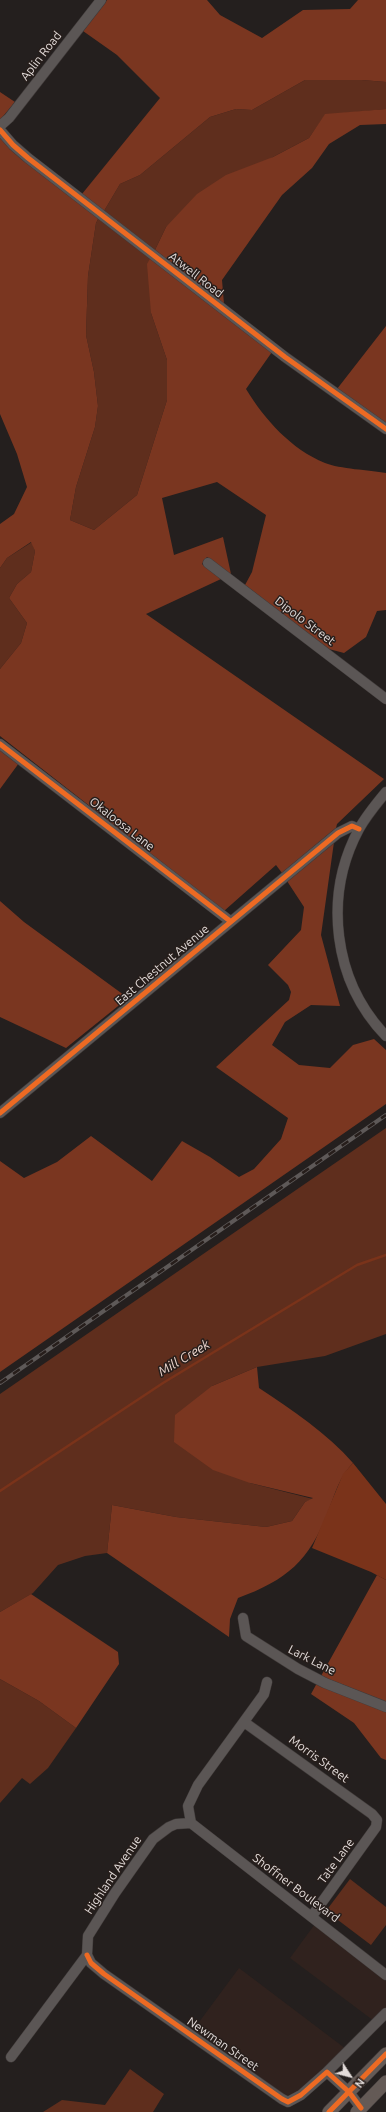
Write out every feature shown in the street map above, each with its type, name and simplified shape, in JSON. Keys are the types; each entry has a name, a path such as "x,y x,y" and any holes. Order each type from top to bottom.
{"main road":[{"path":"329,2112 386,2054"},
{"path":"359,2110 386,2082"}],"street":[{"name":"Aplin Road","path":"0,126 9,118 101,0"},
{"name":"Atwell Road","path":"0,130 12,145 28,158 285,357 386,429"},
{"name":"Dipolo Street","path":"208,563 386,699"},
{"name":"Okaloosa Lane","path":"0,744 230,921"},
{"path":"386,792 359,829 344,863 338,891 337,924 340,946 347,972 360,1002 377,1027 386,1036"},
{"name":"East Chestnut Avenue","path":"0,1113 338,833 352,826 359,829"},
{"name":"Lark Lane","path":"242,1618 246,1636 271,1653 325,1683 386,1706"},
{"path":"190,1823 188,1806 194,1792 264,1694 267,1682"},
{"name":"Morris Street","path":"244,1722 372,1814 377,1820"},
{"name":"Tate Lane","path":"312,1916 376,1827 377,1820"},
{"name":"Shoffner Boulevard","path":"190,1823 312,1916 386,1975"},
{"name":"Highland Avenue","path":"87,1955 88,1936 115,1893 153,1839 169,1827 190,1823"},
{"path":"11,2056 87,1955"},
{"name":"Newman Street","path":"87,1955 91,1963 104,1974 288,2102 301,2095 327,2072"},
{"path":"359,2110 349,2092 327,2072 386,2013"}],"shaded area":[{"path":"107,0 207,0 220,15 262,38 303,10 350,9 358,0 386,0 386,82 362,80 305,80 252,110 236,109 210,117 140,175 120,184 104,211 82,194 160,98 117,55 83,31"},
{"path":"305,80 362,80 386,82 386,109 325,115 309,138 273,157 166,227 155,250 104,211 120,184 140,175 210,117 236,109 252,110"},
{"path":"0,92 15,102 0,120"},
{"path":"386,109 386,124 360,125 329,144 312,168 282,195 222,280 224,304 155,250 166,227 197,194 226,175 273,157 309,138 325,114"},
{"path":"0,136 99,217 96,223 88,276 86,335 94,372 98,406 95,427 76,487 70,520 94,530 137,495 167,400 167,360 151,313 147,264 151,257 272,352 246,389 253,401 270,422 290,442 313,457 331,465 386,473 386,610 377,611 366,637 344,653 325,648 245,585 252,572 266,515 217,482 162,498 174,555 223,537 231,574 229,575 207,557 202,564 221,579 146,614 384,779 337,824 336,828 282,873 276,865 224,911 0,736 0,669 21,643 27,623 9,598 17,584 31,572 35,551 31,542 7,558 0,568 0,524 14,514 27,487 17,454 0,414"},
{"path":"99,217 151,257 151,313 167,360 167,400 137,495 94,530 70,520 76,487 95,427 98,406 94,372 86,335 88,276 96,223"},
{"path":"386,326 386,424 337,389"},
{"path":"32,542 35,551 31,572 17,584 9,598 27,623 21,643 0,669 0,568 7,558"},
{"path":"0,749 19,763 0,789"},
{"path":"334,842 321,935 340,1006 311,1005 285,1022 272,1045 299,1065 330,1068 353,1045 374,1039 386,1050 386,1104 0,1372 0,1161 24,1178 57,1162 91,1136 152,1181 182,1141 210,1157 239,1177 254,1169 281,1139 288,1118 216,1067 289,1000 291,992 288,985 268,965 301,930 304,907 287,881"},
{"path":"0,901 24,922 128,998 66,1048 0,1017"},
{"path":"386,1128 386,1334 325,1356 257,1367 212,1386 250,1483 313,1499 305,1502 292,1521 266,1527 176,1517 112,1505 107,1553 85,1556 58,1565 33,1593 0,1612 0,1394"},
{"path":"257,1367 259,1388 321,1432 353,1463 344,1474 335,1492 321,1529 313,1544 304,1556 283,1576 270,1584 238,1598 230,1619 229,1637 107,1553 112,1505 176,1517 266,1527 292,1521 305,1502 313,1498 250,1483 213,1470 174,1442 175,1415 212,1386"},
{"path":"353,1463 386,1504 386,1580 371,1572 312,1548 343,1474"},
{"path":"377,1575 386,1580 386,1702 321,1676"},
{"path":"31,1594 118,1652 119,1664 76,1728 39,1701 0,1679 0,1612"},
{"path":"0,1679 39,1701 76,1728 48,1768 30,1784 22,1778 0,1803"},
{"path":"317,1683 386,1711 386,1760 381,1758 354,1723 311,1694"},
{"path":"350,1879 386,1907 386,1925 371,1945 326,1911"},
{"path":"315,1924 386,1981 386,2009 374,2021 290,1958"},
{"path":"239,1968 346,2049 287,2107 188,2037"},
{"path":"130,2069 164,2094 153,2112 43,2112 62,2100 105,2105"}],"waterway":[{"name":"Mill Creek","path":"0,1491 163,1383 357,1265 386,1255"}],"railway":[{"path":"0,1383 386,1115"}],"cycle path":[{"path":"0,130 13,145 28,158 285,357 386,429"},
{"path":"0,744 230,921"},
{"path":"0,1113 338,833 352,826 359,829"},
{"path":"87,1955 91,1963 104,1974 282,2099 288,2102 301,2095 327,2072 349,2092 361,2108"},
{"path":"329,2112 386,2054"}]}
